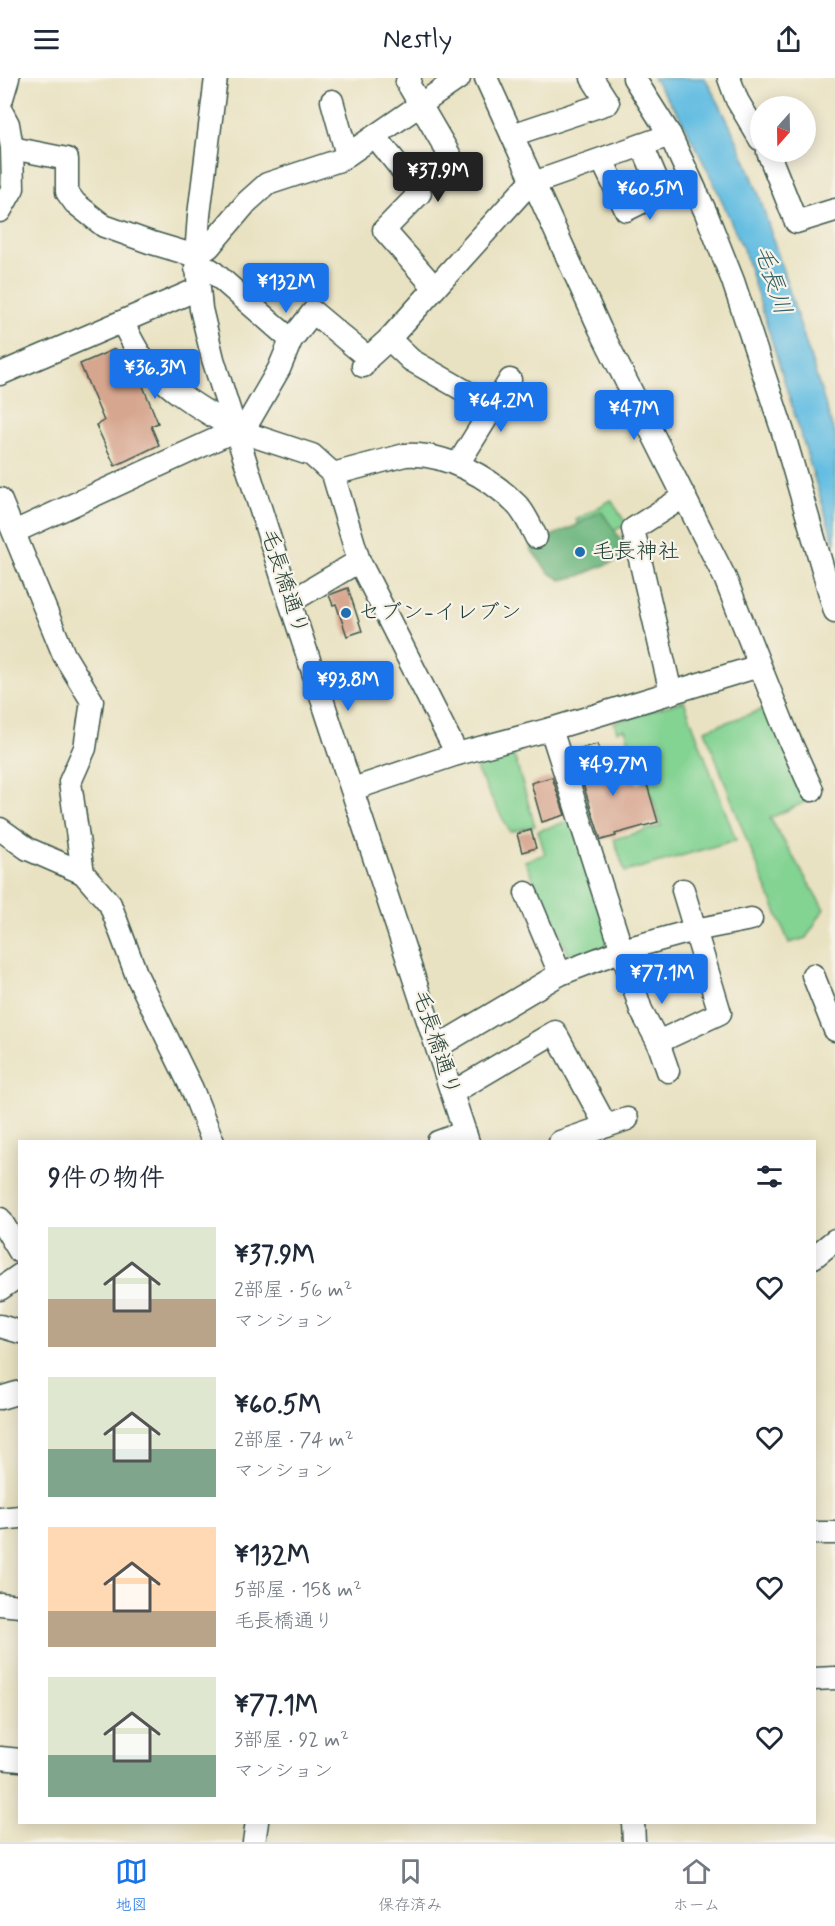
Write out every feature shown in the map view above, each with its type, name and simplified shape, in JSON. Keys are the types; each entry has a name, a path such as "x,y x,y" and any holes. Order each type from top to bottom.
{"street":[{"path":"0,211 12,148 2,116 8,78"},
{"name":"毛長橋通り","path":"216,78 199,215 197,271 201,309 213,359 239,432 290,602 467,1137"},
{"path":"410,78 407,82 419,106 453,161"},
{"path":"0,374 122,322 197,271 210,247 247,202 267,184 340,160 459,78"},
{"path":"486,78 600,329 726,578 759,666 812,790"},
{"path":"512,135 608,103 592,78"},
{"path":"634,78 670,135 706,213 733,281 783,432 835,611"},
{"path":"729,78 737,100 750,122"},
{"path":"332,100 347,155"},
{"path":"14,532 239,432 279,369 291,340 313,312 366,362 528,185 670,135"},
{"path":"375,136 420,193 384,230 435,288"},
{"path":"602,160 626,210 662,192 642,146"},
{"path":"12,148 67,159 67,192 75,203 104,226 149,242 197,271 211,270 291,340"},
{"path":"772,162 796,222 835,210"},
{"path":"122,322 147,364 172,388 239,432 312,455 333,474 359,561 457,754"},
{"path":"389,339 411,360 493,407"},
{"path":"458,464 510,380"},
{"path":"333,474 415,454 458,464 490,482 519,506 536,537"},
{"path":"671,693 633,529 685,496"},
{"path":"0,499 64,655 92,701 85,748 70,782 83,873"},
{"path":"290,602 359,561"},
{"path":"352,789 457,754 551,729 759,666"},
{"path":"551,729 641,1010 658,1042 668,1071"},
{"path":"0,829 28,849 83,873 110,904 137,976 192,1089 212,1140"},
{"path":"658,1042 720,1013 683,890"},
{"path":"526,893 560,974"},
{"path":"437,1047 560,974 622,950 695,930 751,919"},
{"path":"813,975 835,1030"},
{"path":"452,1093 555,1032 617,1122 566,1140"},
{"path":"450,1140 467,1137"},
{"path":"0,1219 18,1249"},
{"path":"816,1255 835,1240"},
{"path":"0,1289 18,1276"},
{"path":"0,1326 18,1331"},
{"path":"0,1398 18,1393"},
{"path":"0,1519 18,1517"},
{"path":"816,1533 835,1533"},
{"path":"0,1604 18,1606"},
{"path":"816,1680 835,1678"},
{"path":"0,1758 18,1760"},
{"path":"254,1842 257,1824"},
{"path":"633,1824 634,1842"}],"green space":[{"path":"611,500 627,525 589,541 576,520"},
{"path":"601,511 622,541 627,556 579,576 561,580 548,572 530,548 534,543 575,526"},
{"path":"684,701 736,840 625,872 614,839 661,826 647,780 642,781 625,729 617,731 614,722"},
{"path":"764,709 812,799 770,818 824,909 806,938 789,943 705,730"},
{"path":"513,752 535,826 510,832 477,771 476,763"},
{"path":"572,820 611,939 608,945 571,959 525,861 545,854 538,831"}],"water":[{"name":"毛長川","path":"653,78 705,78 728,121 759,195 835,435 835,545 744,251 713,181 679,115"}],"building":[{"path":"115,349 136,383 143,386 158,423 151,426 159,445 115,466 96,425 104,421 80,364"},
{"path":"348,588 362,631 347,636 336,604 333,605 329,595"},
{"path":"598,744 610,786 636,779 637,784 646,781 658,822 601,840 572,750"},
{"path":"552,777 565,815 542,822 531,783"},
{"path":"531,830 536,848 522,852 517,834"}],"place":[{"name":"毛長神社","path":"580,552"},
{"name":"セブン-イレブン","path":"346,613"}]}
